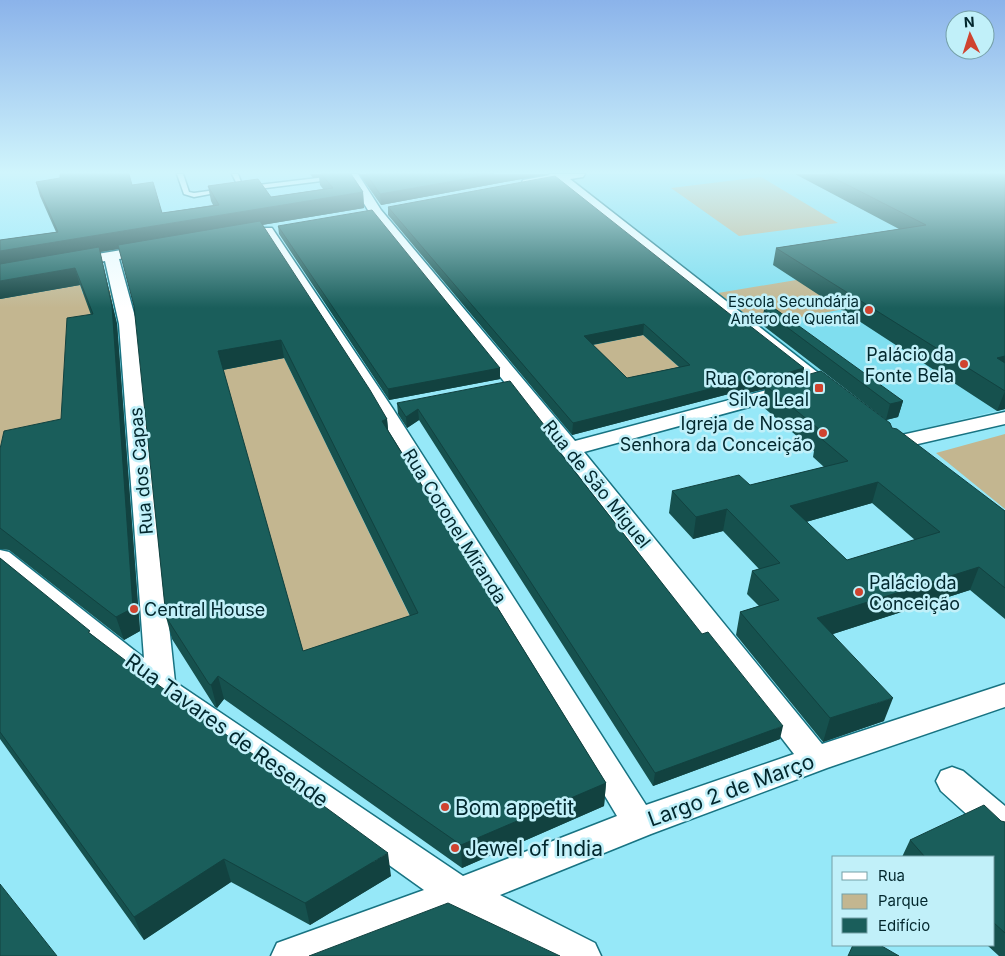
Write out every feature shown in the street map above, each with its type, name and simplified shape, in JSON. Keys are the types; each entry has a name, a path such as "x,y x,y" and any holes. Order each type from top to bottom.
{"street":[{"name":"Rua de São Miguel","path":"382,219 507,385 570,449 816,759"},
{"path":"611,219 842,400"},
{"name":"Rua Coronel Miranda","path":"269,230 392,407 639,824"},
{"path":"55,265 169,246"},
{"name":"Rua dos Capas","path":"111,256 128,324 161,687"},
{"path":"570,449 818,382"},
{"path":"920,461 889,437 1005,418"},
{"name":"Rua Tavares de Resende","path":"0,558 161,687 460,894 582,956"},
{"name":"Largo 2 de Março","path":"290,956 460,894 639,824 816,759 1005,695"},
{"path":"952,781 1005,827"}],"shaded area":[{"name":"Escola Secundária Antero de Quental","path":"616,219 950,219 1005,245 1005,409 896,435"}],"green space":[{"path":"714,219 831,219 838,223 739,236"},
{"path":"1005,245 1005,279 753,326 712,294"},
{"path":"80,285 83,294 110,290 117,330 68,440 0,460 0,299"},
{"path":"643,335 689,376 626,389 558,352"},
{"path":"284,358 419,635 307,674 222,370"},
{"path":"1005,434 1005,509 936,453"}],"building":[{"path":"52,219 199,219 0,251 0,240 58,232"},
{"path":"321,219 379,219 500,368 388,389 278,226"},
{"path":"398,219 609,219 736,319 740,318 804,368 750,383 746,380 573,423","holes":["644,324 690,365 627,378 584,336"]},
{"path":"913,219 1005,219 1005,356 997,358 1005,363 1005,391 776,248 926,225"},
{"path":"260,221 370,390 387,419 382,421 606,783 461,845 218,676 211,685 209,684 166,617 134,306 118,245","holes":["281,340 418,613 303,651 218,351"]},
{"path":"99,247 112,306 133,608 116,617 0,528 0,449 4,431 61,419 67,318 93,314 75,268 0,281 0,264"},
{"path":"774,308 903,401 890,404 764,310"},
{"path":"821,371 890,423 892,428 897,429 1005,511 1005,588 979,567 817,618 893,698 830,718 740,612 779,600 752,571 780,563 727,509 696,517 672,491 739,475 750,485 848,461 818,436 825,434 766,386","holes":["878,482 940,532 847,560 790,506"]},
{"path":"510,381 548,430 543,431 702,634 708,632 783,726 655,773 418,409 406,417 397,403"},
{"path":"0,558 90,631 88,632 388,853 305,903 224,859 134,917 0,732"},
{"path":"984,805 1001,821 1005,822 1005,933 995,924 995,856 924,856 910,840"},
{"path":"0,884 57,956 0,956"},
{"path":"448,903 560,956 309,956"},
{"path":"853,946 882,946 899,956 848,956"}],"place":[{"name":"Escola Secundária Antero de Quental","path":"869,310"},
{"name":"Palácio da Fonte Bela","path":"964,364"},
{"name":"Rua Coronel Silva Leal","path":"819,388"},
{"name":"Igreja de Nossa Senhora da Conceição","path":"823,433"},
{"name":"Palácio da Conceição","path":"859,592"},
{"name":"Central House","path":"134,609"},
{"name":"Bom appetit","path":"445,807"},
{"name":"Jewel of India","path":"455,848"}]}
